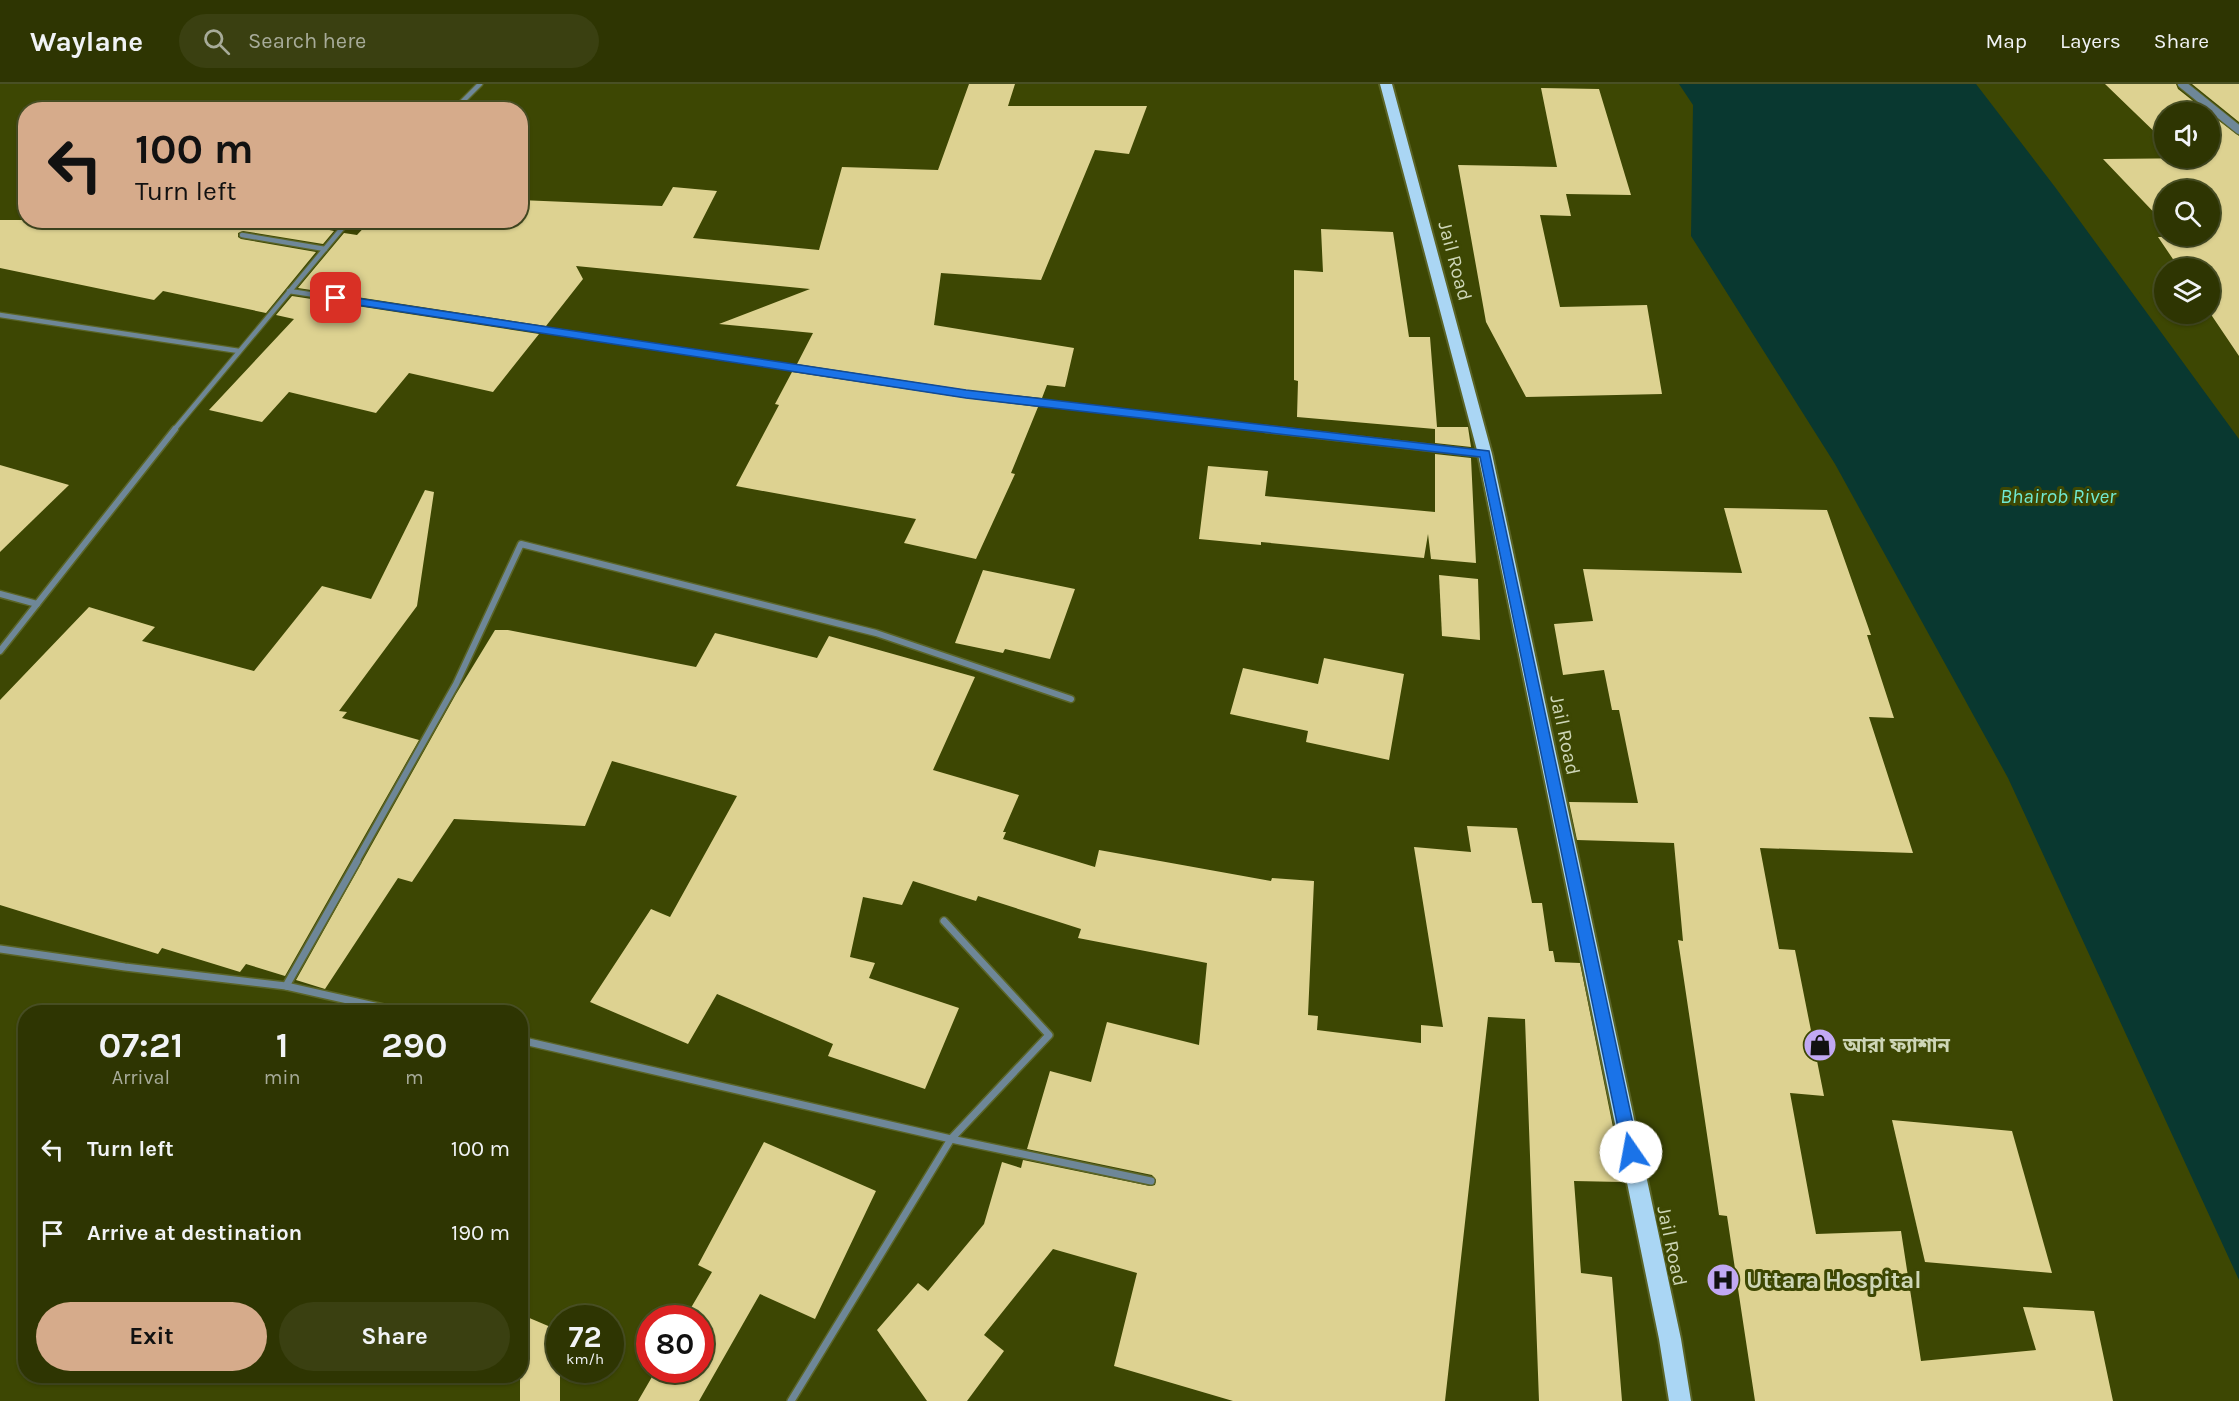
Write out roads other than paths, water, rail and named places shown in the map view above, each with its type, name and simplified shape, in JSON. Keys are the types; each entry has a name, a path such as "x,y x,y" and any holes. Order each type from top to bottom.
{"highway":[{"name":"Jail Road","path":"1386,84 1485,454 1665,1315 1680,1401"}],"street":[{"path":"462,102 480,84"},
{"path":"2182,84 2239,130"},
{"path":"0,651 239,351 342,228"},
{"path":"242,235 325,249"},
{"path":"289,291 966,394 1485,454"},
{"path":"0,315 239,351"},
{"path":"286,986 456,684 521,544 876,633 1071,699"},
{"path":"0,594 37,604"},
{"path":"790,1401 951,1139 1049,1035 944,921"},
{"path":"0,949 124,968 286,986 370,1005"},
{"path":"528,1042 951,1139 1151,1181"}],"water":[{"name":"Bhairob River","path":"1679,84 1976,84 2055,187 2239,439 2239,1280 2008,778 1835,464 1691,236 1693,105"}],"place":[{"name":"আরা ফ্যাশান","path":"1820,1045"},
{"name":"Uttara Hospital","path":"1723,1280"}]}
